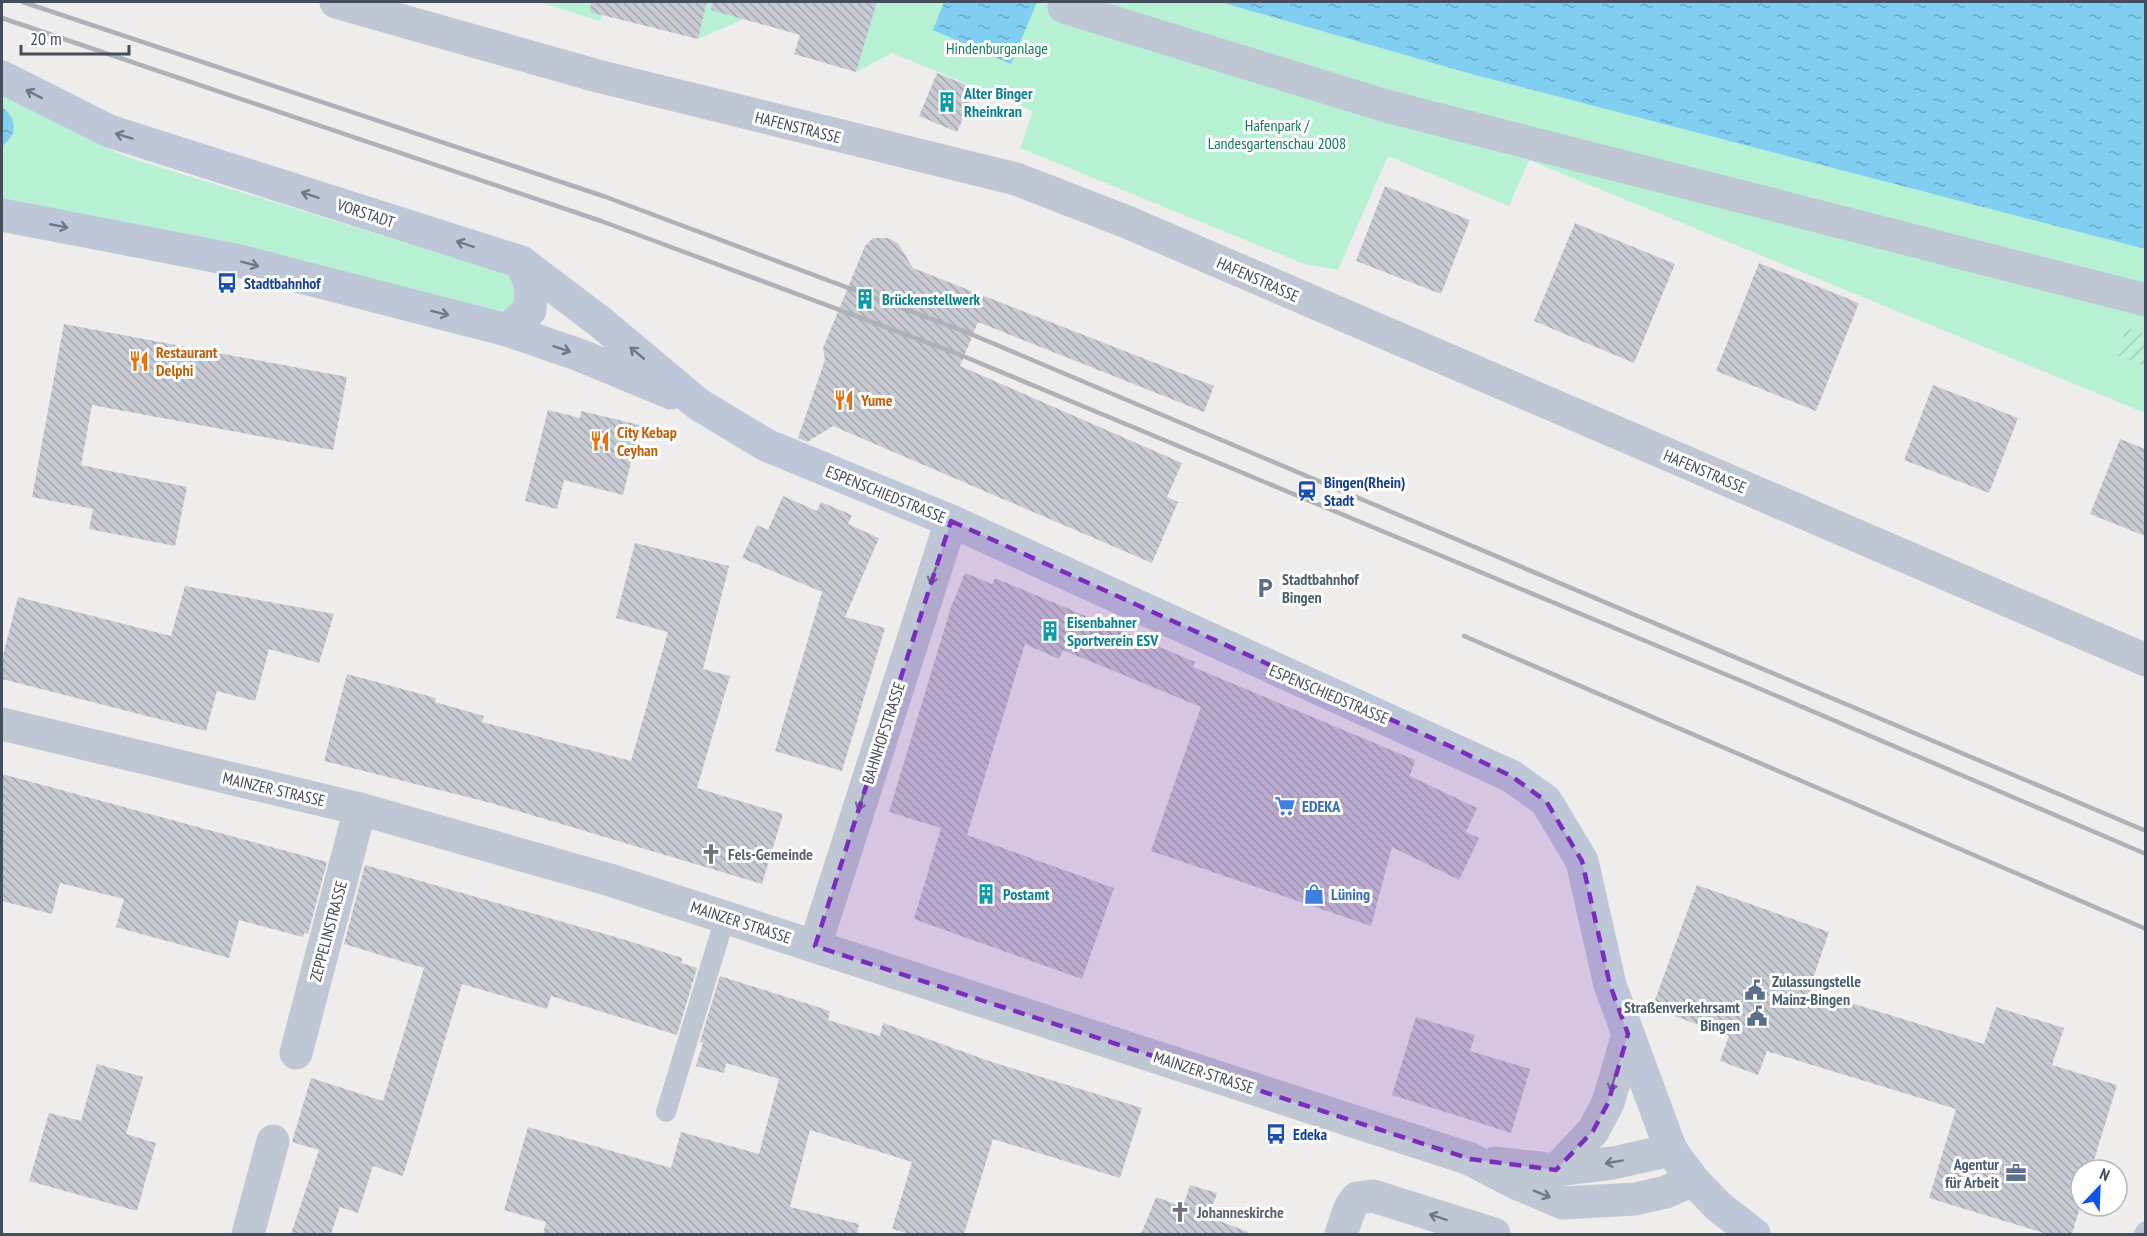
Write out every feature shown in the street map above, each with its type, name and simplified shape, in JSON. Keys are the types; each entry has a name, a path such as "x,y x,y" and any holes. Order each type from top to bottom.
{"main road":[{"name":"VORSTADT","path":"2,77 109,131 521,262 599,321 699,404 766,445"},
{"name":"VORSTADT","path":"2,215 235,260 507,330 582,356 699,404"},
{"path":"507,330 530,310 531,285 521,262"},
{"name":"ESPENSCHIEDSTRASSE","path":"766,445 951,520 1267,667 1454,748 1512,776 1546,801 1582,861 1610,985 1671,1150"},
{"path":"1671,1150 1693,1180 1719,1207 1754,1234"}],"street":[{"name":"HAFENSTRASSE","path":"336,2 594,75 1016,179 1127,222 2145,660"},
{"path":"1065,7 1386,106 2145,300"},
{"name":"BAHNHOFSTRASSE","path":"815,946 951,520"},
{"name":"MAINZER STRASSE","path":"2,724 360,809 610,880 1470,1159 1516,1183 1563,1203 1635,1199 1666,1192 1693,1180"},
{"name":"ZEPPELINSTRASSE","path":"296,1053 360,809"},
{"path":"1556,1170 1593,1131 1608,1103 1628,1034"},
{"path":"248,1234 273,1141"},
{"name":"MAINZER STRASSE","path":"1470,1159 1556,1170 1613,1163 1671,1150"},
{"path":"1341,1234 1350,1208 1357,1198 1373,1196 1490,1234"}],"lane":[{"path":"666,1112 725,918"}],"highlighted area":[{"path":"951,521 1454,748 1511,776 1546,801 1582,861 1610,985 1628,1034 1608,1103 1593,1131 1556,1170 1470,1159 815,946"}],"green space":[{"path":"539,2 645,2 643,12 606,3 600,21"},
{"path":"707,2 749,2 744,19 698,39"},
{"name":"Hafenpark / Landesgartenschau 2008","path":"877,2 1220,2 1475,75 2145,249 2145,413 1529,160 1509,206 1388,156 1338,270 1304,264 1020,148 1033,111 892,53 856,72"},
{"path":"2,93 127,157 507,274 517,283 519,298 502,316 2,204"},
{"path":"2127,327 2145,334 2145,366 2116,355"}],"water":[{"path":"944,2 1037,2 1011,64 933,30"},
{"path":"1220,2 2145,2 2145,249 1475,75"},
{"path":"2,107 11,116 14,126 11,137 2,146"}],"building":[{"path":"591,2 707,2 698,39 590,12"},
{"path":"712,2 877,2 856,72 794,54 800,35 711,10"},
{"name":"Alter Binger Rheinkran","path":"937,73 976,89 957,132 919,116"},
{"path":"1385,186 1470,220 1441,294 1356,261"},
{"path":"1575,223 1675,264 1634,363 1534,321"},
{"path":"873,238 887,238 898,243 913,268 1214,386 1204,412 978,322 960,366 1182,463 1167,497 1178,502 1152,563 833,426 807,442 798,438 825,360 823,348 865,246"},
{"path":"1759,263 1859,303 1816,411 1716,371"},
{"path":"64,324 347,377 333,450 92,405 81,465 187,487 175,546 89,529 93,509 32,497"},
{"path":"1933,385 2018,418 1989,493 1904,460"},
{"path":"548,410 580,418 581,411 640,425 623,495 564,480 557,509 525,501"},
{"path":"2120,439 2145,449 2145,536 2090,514"},
{"path":"783,496 817,511 821,502 852,515 848,524 879,538 845,617 885,628 842,771 775,751 822,592 742,558 757,525 768,530"},
{"path":"635,543 729,566 703,669 730,676 697,788 783,814 762,884 491,803 324,761 347,674 436,698 435,702 484,716 482,722 631,761 668,632 616,618"},
{"path":"965,573 992,584 995,578 1195,662 1193,667 1415,760 1410,776 1477,808 1466,832 1479,838 1459,880 1392,847 1371,926 1151,851 1201,707 1063,650 1059,659 1025,644 967,835 1114,888 1082,979 914,919 941,828 889,812 951,607"},
{"path":"185,586 334,614 319,663 269,649 255,701 217,691 206,731 2,679 2,659 18,597 171,636"},
{"path":"2,774 327,862 308,934 304,933 303,937 239,920 229,958 116,927 124,899 60,883 52,914 2,901"},
{"path":"365,865 629,941 682,958 681,963 697,968 677,1035 551,996 547,1009 462,984 403,1176 373,1166 358,1213 340,1207 331,1234 291,1234 319,1150 292,1142 311,1078 383,1101 424,968 344,944"},
{"path":"1697,885 1829,932 1809,990 1984,1044 1996,1007 2064,1028 2052,1065 2117,1085 2095,1158 2069,1158 2069,1218 2077,1218 2072,1234 2047,1234 1929,1198 1956,1109 1767,1051 1758,1075 1720,1061 1729,1036 1652,1008"},
{"path":"720,976 830,1011 828,1020 880,1036 883,1023 992,1062 1142,1108 1120,1178 993,1139 964,1234 910,1234 892,1229 912,1162 810,1130 790,1207 859,1224 857,1234 543,1234 546,1222 504,1210 528,1127 671,1168 681,1132 759,1154 779,1079 726,1063 724,1073 696,1066 703,1043 700,1042"},
{"path":"1416,1017 1475,1035 1470,1051 1530,1069 1511,1133 1392,1095"},
{"path":"97,1064 143,1077 126,1134 156,1143 137,1211 29,1181 49,1113 81,1121"},
{"name":"Johanneskirche","path":"1190,1185 1217,1193 1209,1217 1248,1232 1248,1234 1141,1234 1156,1197 1183,1207"}],"railway":[{"path":"23,2 606,197 966,332 2146,831"},
{"path":"2,18 601,221 958,354 1751,685 2146,854"},
{"path":"1464,636 2146,929"}],"place":[{"name":"Alter Binger Rheinkran","path":"947,102"},
{"name":"Stadtbahnhof","path":"227,283"},
{"name":"Brückenstellwerk","path":"865,299"},
{"name":"Restaurant Delphi","path":"139,361"},
{"name":"Yume","path":"844,400"},
{"name":"City Kebap Ceyhan","path":"600,441"},
{"name":"Bingen(Rhein) Stadt","path":"1307,491"},
{"name":"Stadtbahnhof Bingen","path":"1265,588"},
{"name":"Eisenbahner Sportverein ESV","path":"1050,631"},
{"name":"EDEKA","path":"1285,806"},
{"name":"Fels-Gemeinde","path":"711,854"},
{"name":"Postamt","path":"986,894"},
{"name":"Lüning","path":"1314,894"},
{"name":"Zulassungstelle Mainz-Bingen","path":"1755,990"},
{"name":"Straßenverkehrsamt Bingen","path":"1757,1016"},
{"name":"Edeka","path":"1276,1134"},
{"name":"Agentur für Arbeit","path":"2016,1173"},
{"name":"Johanneskirche","path":"1180,1212"}],"park label":[{"name":"Hindenburganlage","path":"997,48"}]}
